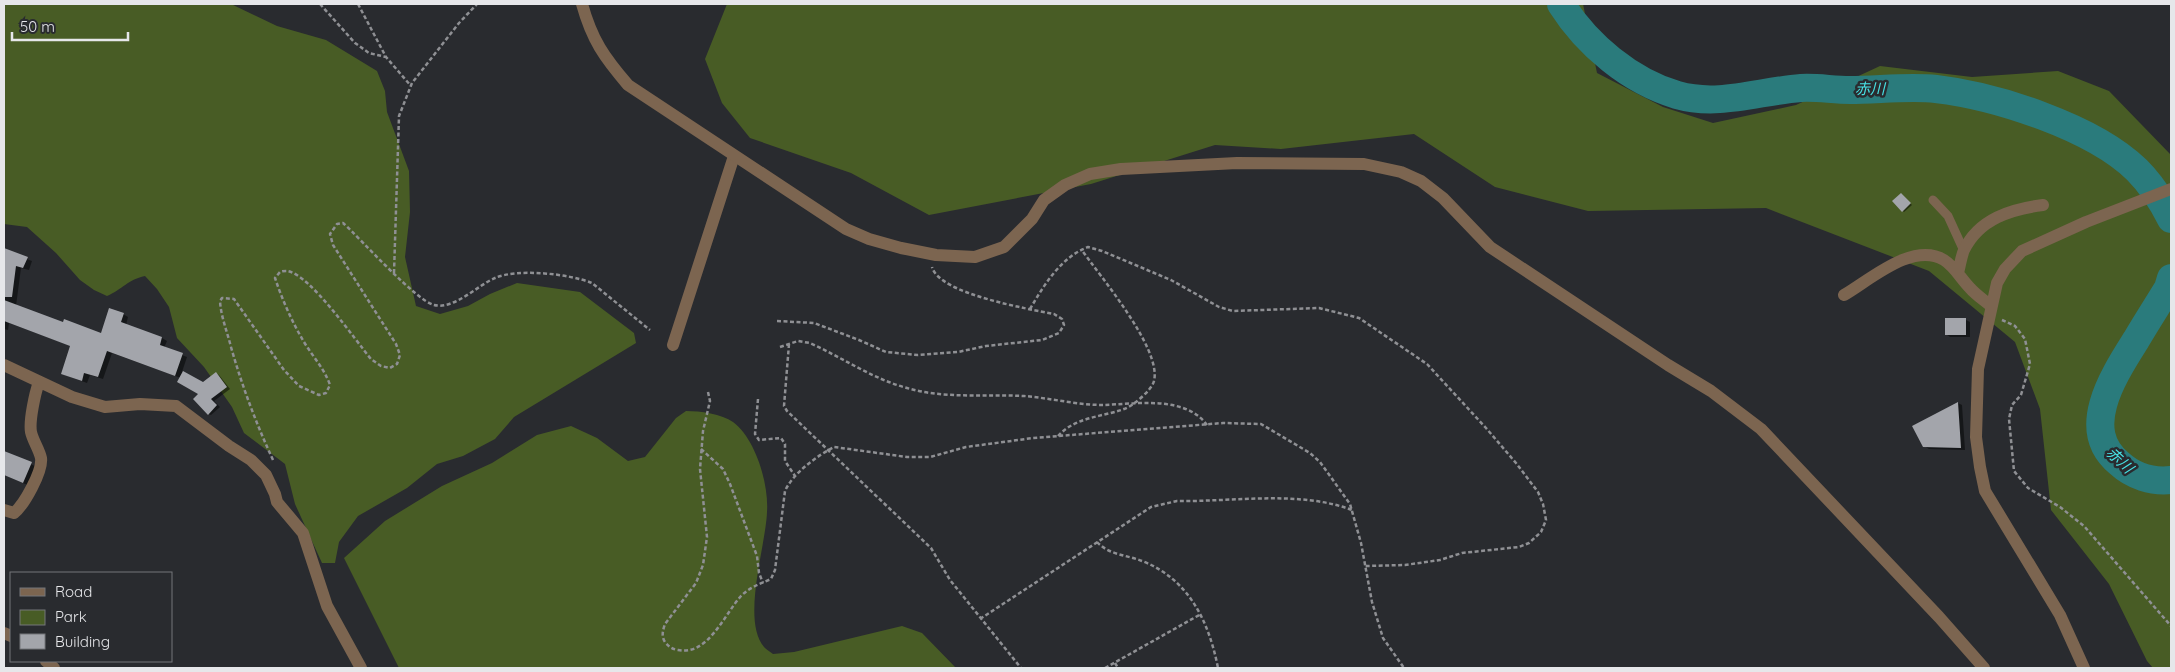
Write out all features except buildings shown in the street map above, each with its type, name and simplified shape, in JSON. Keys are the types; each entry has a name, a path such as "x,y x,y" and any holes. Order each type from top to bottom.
{"street":[{"path":"582,4 587,23 603,56 628,85 846,229 869,239 932,254 975,257 1004,247 1032,219 1044,200 1065,185 1090,174 1121,170 1237,163 1364,164 1401,172 1421,181 1443,198 1490,247 1668,365 1711,391 1761,429 1939,617 1984,668"},
{"path":"673,345 734,156"},
{"path":"2084,668 2060,615 1985,491 1976,436 1978,369 1997,283 2004,269 2015,257 2022,251 2086,222 2171,188"},
{"path":"1958,273 1964,251 1975,234 1995,217 2010,210 2043,205"},
{"path":"1844,295 1887,266 1914,256 1933,255 1944,260 1958,273 1990,310"},
{"path":"4,365 88,403 104,407 140,404 176,406 251,460 266,475 276,494 277,502 303,532 327,606 361,668"},
{"path":"4,510 14,513 20,508 38,472 41,459 31,433 31,424 39,382"}],"lane":[{"path":"1933,200 1948,216 1964,251"}],"path":[{"path":"320,4 355,43 370,53 386,56"},
{"path":"358,4 386,56 411,86"},
{"path":"394,273 399,116 411,86 459,23 477,4"},
{"path":"273,462 258,428 237,368 220,301 222,298 234,299 284,370 299,386 319,395 326,393 330,385 325,371 304,342 286,308 275,278 280,272 288,271 301,278 324,300 371,359 381,366 390,368 397,364 400,355 396,344 338,254 330,234 337,224 343,224 405,284 434,305 446,305 467,295 494,278 510,273 583,279 592,283 650,330"},
{"path":"1030,309 1054,274 1068,258 1081,249 1088,247 1171,280 1220,307 1234,311 1319,308 1359,318 1427,364 1516,463 1538,492 1543,504 1546,520 1541,532 1529,543 1519,547 1462,553 1440,560 1405,565 1365,566"},
{"path":"1057,437 1064,429 1092,417 1126,408 1149,391 1154,381 1153,365 1143,337 1081,249"},
{"path":"777,321 814,323 886,352 918,355 958,352 986,346 1042,340 1059,333 1064,325 1062,319 1054,314 1000,304 953,288 933,270 932,254"},
{"path":"1990,310 2015,326 2026,339 2030,364 2021,395 2012,405 2009,419 2014,471 2028,488 2060,507 2084,526 2171,626"},
{"path":"780,347 798,341 810,343 886,382 908,389 939,394 1025,396 1100,405 1171,405 1202,418 1207,425"},
{"path":"789,344 784,406 796,422 931,548 950,580 1021,668"},
{"path":"708,392 710,401 703,432 700,468 707,537 702,565 696,583 665,624 663,630 664,640 671,648 687,652 700,646 713,633 742,596 757,584 771,579 775,570 785,491 789,481 834,447 907,457 930,457 966,447 1057,437 1223,423 1261,424 1310,453 1350,504 1372,602 1383,638 1404,668"},
{"path":"758,399 755,434 759,440 781,438 786,444 785,461 795,476"},
{"path":"701,449 723,469 730,484 757,556 759,573 763,583"},
{"path":"980,619 1151,507 1177,500 1294,499 1328,502 1352,510"},
{"path":"1097,542 1104,550 1142,561 1166,574 1187,592 1200,614 1214,648 1218,668"},
{"path":"1105,668 1200,614"},
{"path":"1115,662 1118,668"}],"green space":[{"path":"4,4 231,4 277,26 326,40 377,71 385,91 387,112 409,171 410,212 405,257 416,306 440,314 468,306 490,294 517,283 580,292 634,333 636,343 514,417 495,439 463,456 437,464 407,488 358,516 339,542 335,563 322,563 295,504 285,464 244,433 232,407 204,367 177,338 169,307 157,289 145,276 134,280 107,296 80,280 56,253 27,227 4,224"},
{"path":"727,4 1583,4 1597,73 1663,107 1713,123 1796,105 1880,66 1972,77 2058,71 2109,91 2171,155 2171,668 2153,668 2147,661 2109,584 2051,510 2040,409 2015,342 1929,271 1766,208 1588,211 1495,187 1414,134 1281,149 1215,145 1091,184 929,215 851,173 750,138 722,103 705,59"},
{"path":"686,411 711,414 733,422 748,439 759,463 766,489 767,512 756,582 755,619 757,635 764,647 773,654 794,652 902,626 922,633 956,668 399,668 344,558 385,521 442,486 492,463 537,435 571,426 597,438 628,461 645,457 676,418"}],"waterway":[{"name":"赤川","path":"1561,4 1583,34 1611,60 1643,81 1677,95 1693,98 1724,99 1801,88 1850,90 1926,88 1987,99 2043,116 2070,127 2118,154 2147,181 2171,219"},
{"name":"赤川","path":"2171,278 2168,288 2118,369 2104,402 2101,418 2101,434 2107,449 2124,468 2143,477 2171,480"}]}
